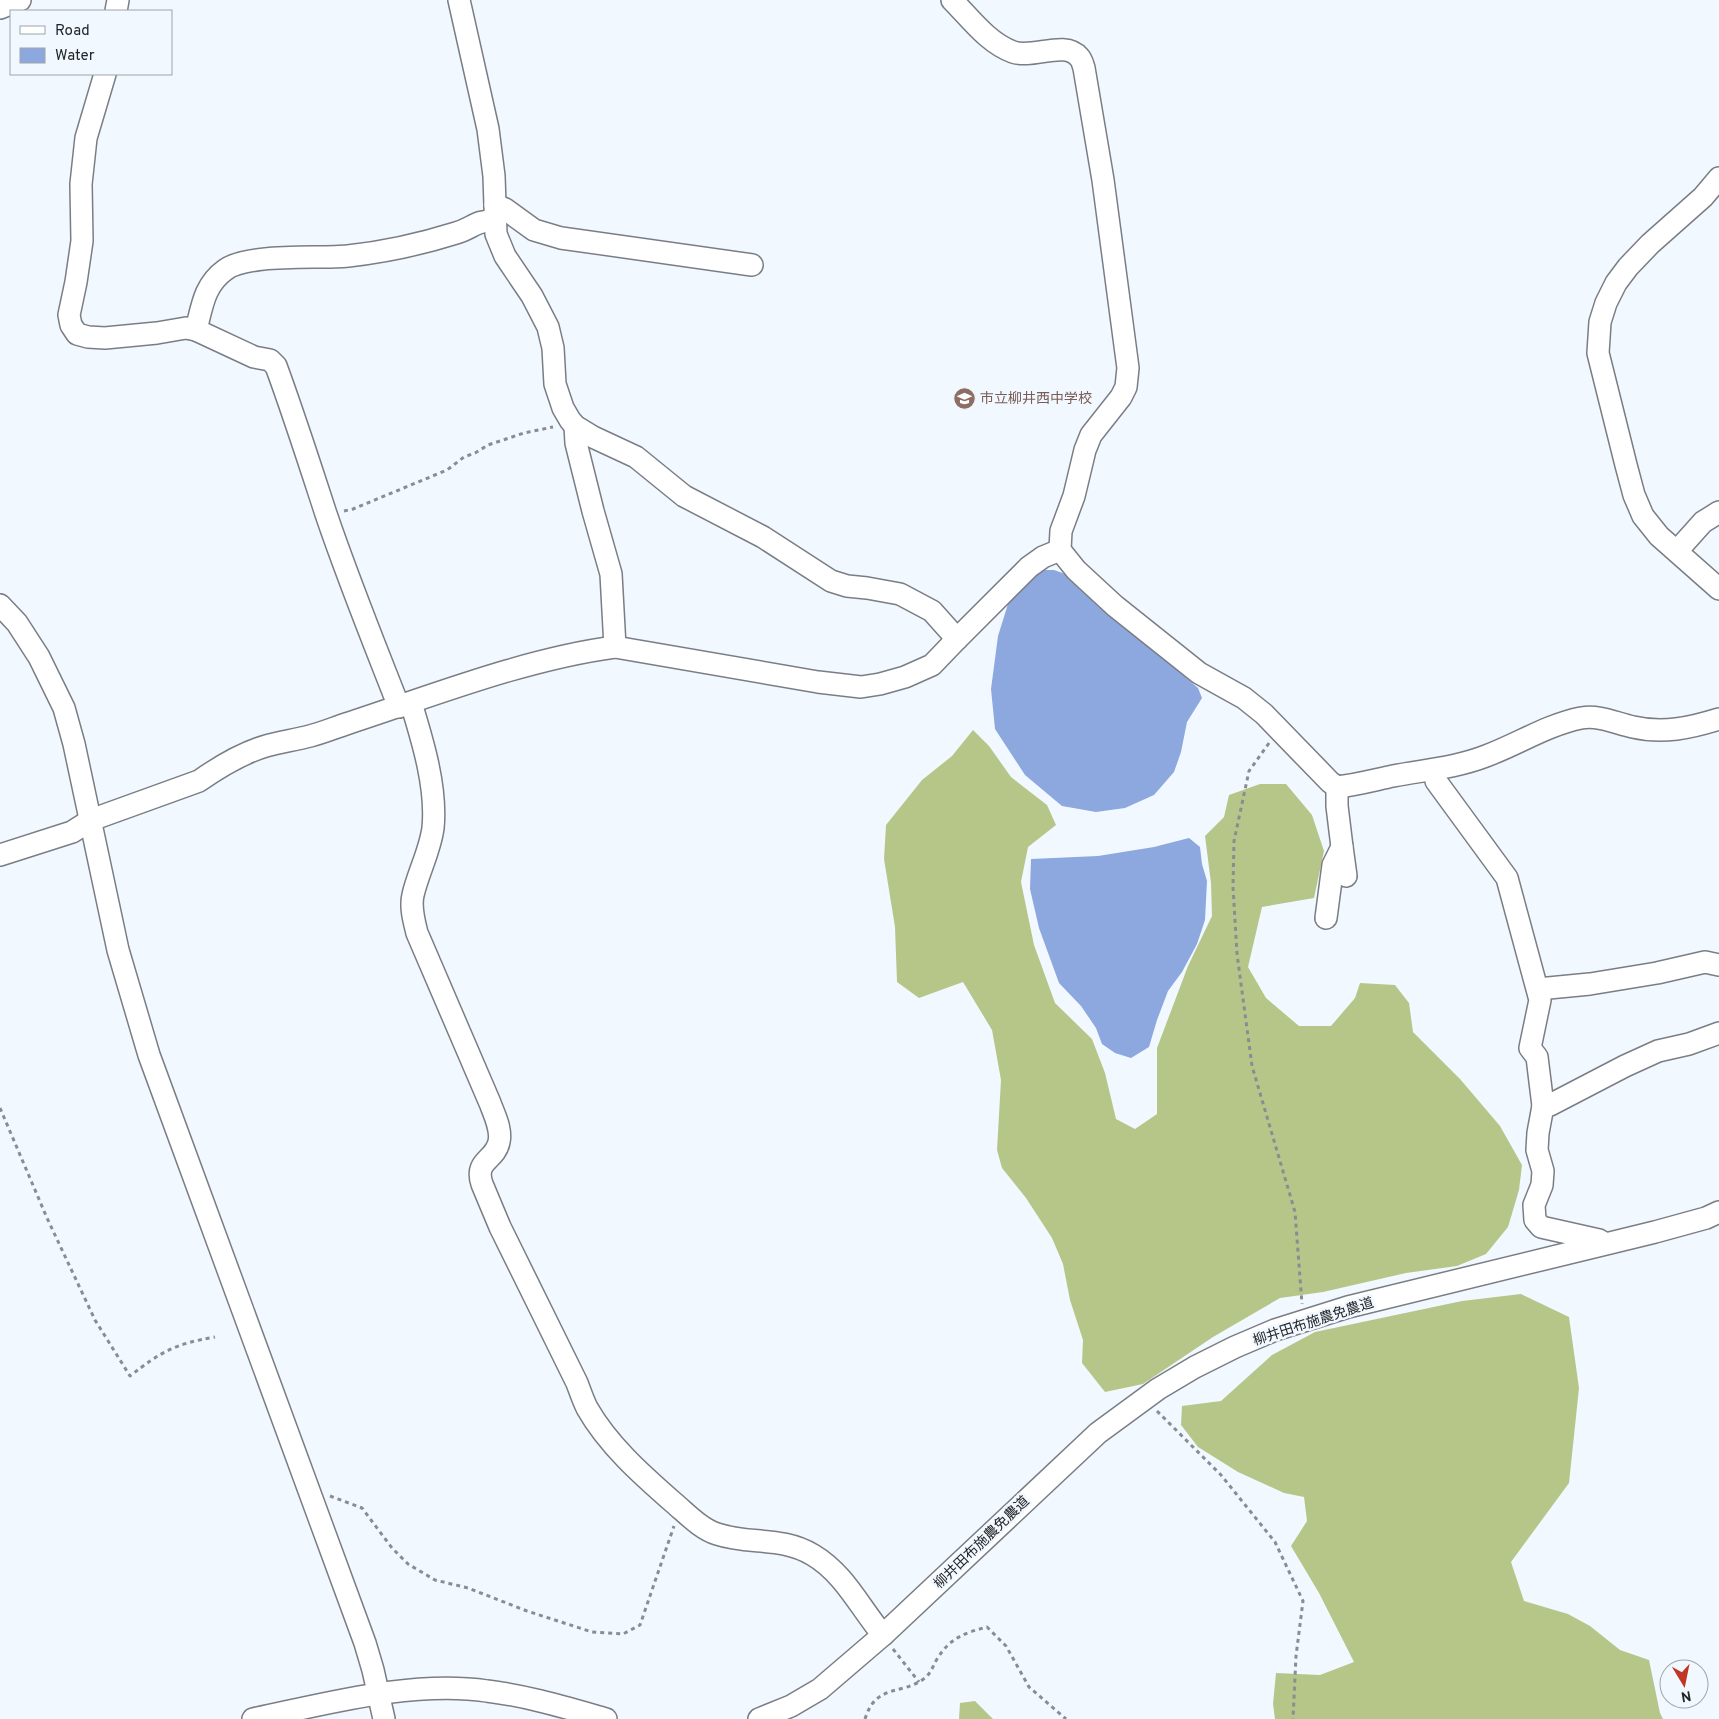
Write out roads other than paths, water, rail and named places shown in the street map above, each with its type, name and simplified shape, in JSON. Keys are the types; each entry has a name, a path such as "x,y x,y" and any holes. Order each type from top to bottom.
{"street":[{"path":"0,8 20,0"},
{"path":"459,0 488,129 494,176 496,234 505,256 532,296 548,327 553,348 555,384 563,408 572,423 593,511 611,574 615,648"},
{"path":"952,0 996,44 1014,53 1024,54 1058,49 1069,50 1079,57 1084,68 1103,180 1128,368 1126,387 1121,397 1100,421 1084,450 1074,496 1062,531 1060,550 1076,570 1115,606 1199,673 1244,698 1264,714 1337,787 1337,806 1346,876"},
{"path":"105,75 86,138 81,184 82,240 69,315 71,325 77,334 105,338 157,334 186,328 196,330 254,357 270,360 276,366 367,625 419,730 435,806 432,831 422,872 413,896 413,913 417,933 498,1124 499,1141 496,1149 480,1169 479,1177 500,1227 577,1383 586,1407 608,1438 645,1478 698,1523 716,1534 741,1540 771,1541 799,1548 814,1556 830,1568 856,1597 870,1620 883,1635"},
{"path":"1719,178 1704,197 1650,244 1628,267 1606,303 1600,322 1598,352 1634,495 1643,516 1659,536 1719,589"},
{"path":"196,330 206,291 225,270 239,263 262,259 330,258 405,246 458,233 505,209 534,230 561,238 752,265"},
{"path":"572,423 636,457 684,496 763,537 831,582 900,594 932,611 956,640"},
{"path":"1677,551 1703,522 1719,512"},
{"path":"0,855 72,832 90,820 199,782 212,772 245,754 265,746 312,736 491,676 546,660 589,651 615,648 808,680 861,686 880,684 905,677 932,664 1009,590 1029,567 1043,557 1060,550"},
{"path":"0,605 17,623 39,656 60,699 74,744 128,990 149,1055 365,1643 384,1719"},
{"path":"1337,787 1352,786 1393,776 1435,770 1486,756 1550,727 1582,718 1600,718 1634,727 1659,730 1677,730 1719,719"},
{"path":"1435,770 1436,781 1507,878 1538,989 1540,1000 1530,1048 1537,1057 1543,1106 1537,1150 1543,1171 1542,1185 1534,1205 1535,1220 1541,1227 1599,1240 1604,1244"},
{"path":"1326,918 1333,865 1342,847"},
{"path":"1538,989 1590,984 1657,973 1705,962 1719,965"},
{"path":"1543,1106 1658,1051 1689,1044 1719,1033"},
{"name":"柳井田布施農免農道","path":"760,1719 791,1706 820,1689 883,1635 1098,1433 1158,1389 1195,1367 1274,1330 1348,1307 1655,1232 1706,1218 1719,1212"},
{"path":"253,1719 379,1694 439,1689 486,1690 534,1699 606,1719"}],"water":[{"path":"1041,570 1054,570 1071,576 1127,628 1198,688 1202,698 1187,722 1181,752 1174,772 1154,795 1125,808 1096,812 1062,806 1025,775 995,729 991,689 998,636 1008,604"},
{"path":"1189,838 1200,847 1207,881 1205,920 1197,944 1182,972 1168,991 1149,1047 1131,1058 1115,1053 1102,1044 1096,1028 1081,1006 1059,983 1039,928 1030,889 1031,859 1098,856 1154,847"}],"place":[{"name":"市立柳井西中学校","path":"964,398"}]}
